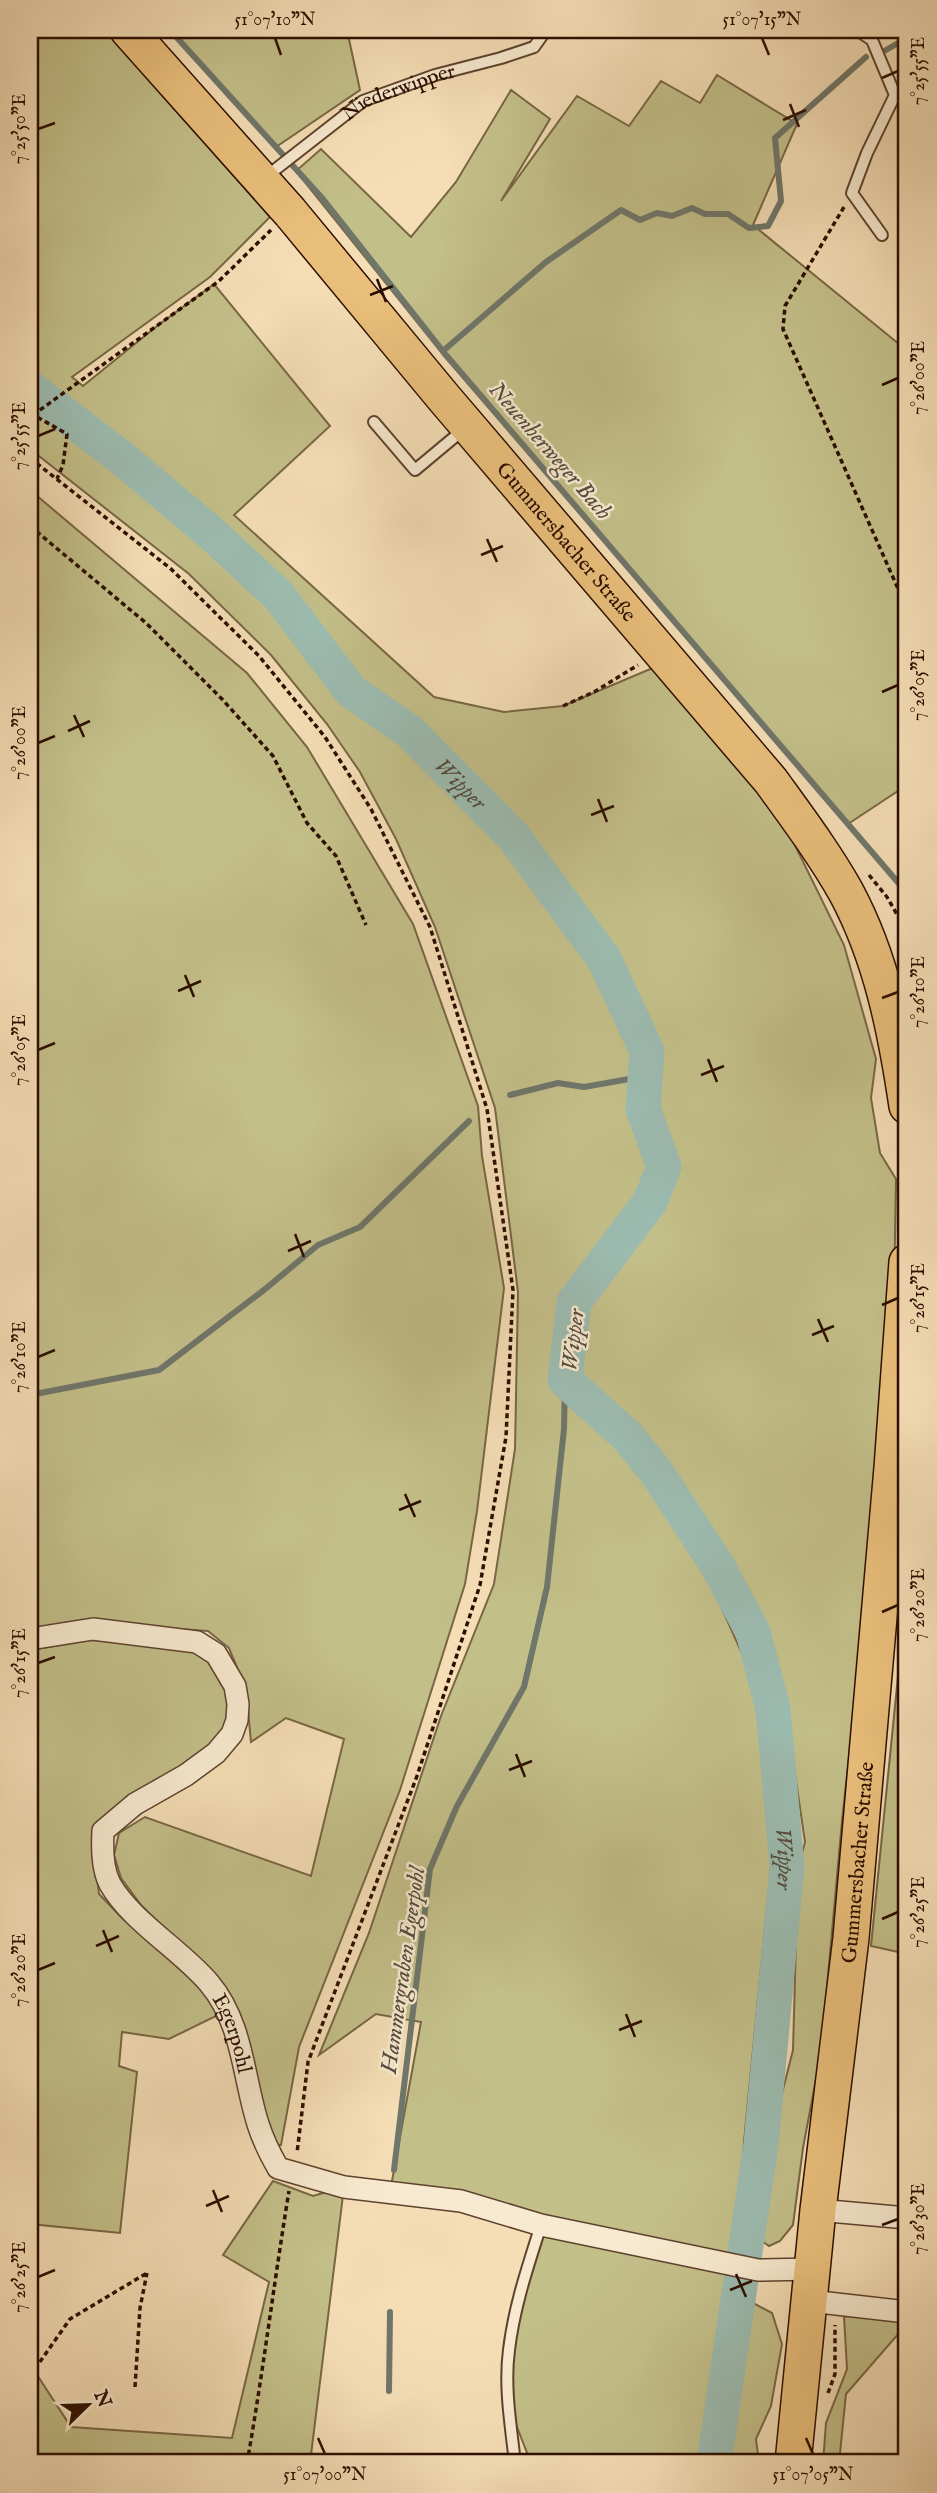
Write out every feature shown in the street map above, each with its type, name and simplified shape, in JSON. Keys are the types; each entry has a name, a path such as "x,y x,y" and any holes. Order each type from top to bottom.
{"main road":[{"name":"Gummersbacher Straße","path":"128,30 270,174 290,212 468,426 771,781 820,848 846,893 898,1000 898,1043 907,1106"},
{"name":"Gummersbacher Straße","path":"793,2463 818,2210 851,1938 882,1590 907,1262"}],"street":[{"name":"Egerpohl","path":"30,1639 93,1629 197,1642 216,1654 234,1686 238,1704 237,1720 232,1734 216,1753 186,1775 135,1804 103,1831 102,1855 110,1883 129,1908 210,1983 230,2014 258,2124 278,2168 344,2187 461,2201 541,2225 758,2270 907,2312"},
{"path":"818,2210 907,2218"}],"lane":[{"name":"Niederwipper","path":"270,174 363,102 435,75 534,47 546,30"},
{"path":"857,30 872,40 895,95 867,153 852,193 882,235"},
{"path":"374,422 415,470 468,426"},
{"path":"516,2463 508,2404 508,2352 523,2279 541,2225"}],"path":[{"path":"852,193 785,306 783,329 907,609"},
{"path":"57,479 63,465 67,434 32,414 219,281 290,212"},
{"path":"30,458 171,569 259,656 325,737 371,809 430,927 487,1109 513,1290 506,1437 480,1585 417,1776 308,2062 294,2174 273,2287 265,2363 247,2463"},
{"path":"30,526 146,623 274,756 307,823 336,856 366,925"},
{"path":"563,706 594,692 661,650"},
{"path":"30,2376 70,2319 147,2273 140,2308 135,2387"}],"shaded area":[{"path":"30,30 108,30 270,217 210,277 72,377 83,386 214,284 330,426 234,515 434,697 504,712 563,706 655,667 767,796 788,831 844,945 876,1059 871,1098 880,1153 896,1179 894,1294 881,1462 842,1821 821,2053 803,2148 793,2225 780,2241 769,2246 759,2239 768,2149 793,2050 798,1870 805,1842 785,1706 756,1619 718,1546 638,1433 601,1391 588,1416 626,1447 703,1566 744,1658 764,1725 771,1866 744,2142 737,2266 722,2326 713,2463 531,2463 508,2404 508,2352 541,2225 390,2192 421,2022 376,2014 319,2055 369,1933 441,1716 494,1584 515,1449 518,1292 495,1108 435,927 396,839 360,772 327,724 271,655 189,574 30,449"},
{"path":"169,30 347,30 360,90 276,147"},
{"path":"717,75 797,124 753,225 905,349 907,347 907,785 848,824 445,357 296,171 321,149 411,237 456,182 511,90 550,119 501,201 577,96 629,126 661,81 700,103"},
{"path":"30,490 247,673 307,747 413,924 478,1106 482,1156 504,1288 477,1511 465,1584 400,1790 299,2047 281,2145 272,2145 216,1979 141,1905 121,1878 114,1855 119,1833 145,1817 311,1876 344,1739 286,1718 251,1742 241,1677 229,1648 208,1631 93,1623 30,1635"},
{"path":"907,1586 907,1954 871,1946"},
{"path":"89,1640 193,1648 219,1668 230,1689 225,1728 217,1746 94,1853 99,1894 122,1918 207,1988 220,2014 169,2039 122,2032 119,2066 137,2072 120,2233 30,2224 30,1650"},
{"path":"273,2181 313,2196 344,2187 310,2463 30,2463 30,2364 71,2427 232,2438 269,2282 223,2255"},
{"path":"753,2303 772,2313 782,2344 771,2406 756,2439 759,2463 727,2463 743,2307"},
{"path":"844,2316 907,2317 907,2324 846,2394 839,2463 823,2463 826,2423 847,2369"}],"waterway":[{"name":"Neuenherweger Bach","path":"170,30 323,199 446,355 907,893"},
{"path":"886,50 907,38"},
{"path":"443,351 546,262 621,210 640,220 657,213 672,216 692,208 705,214 728,214 749,228 768,226 781,201 775,138 866,57"},
{"name":"Wipper","path":"30,388 123,459 211,533 278,595 351,691 410,732 513,836 604,959 647,1051 643,1109 664,1167 650,1202 574,1302 565,1380 628,1437 657,1473 717,1565 753,1632 773,1709 787,1866 761,2144 714,2463"},
{"path":"510,1095 558,1083 584,1087 646,1076"},
{"path":"30,1395 159,1370 318,1245 360,1227 469,1121"},
{"name":"Hammergraben Egerpohl","path":"394,2170 430,1869 457,1806 524,1687 547,1587 564,1429 565,1380"},
{"name":"Hammergraben Egerpohl","path":"389,2391 390,2312"}]}
